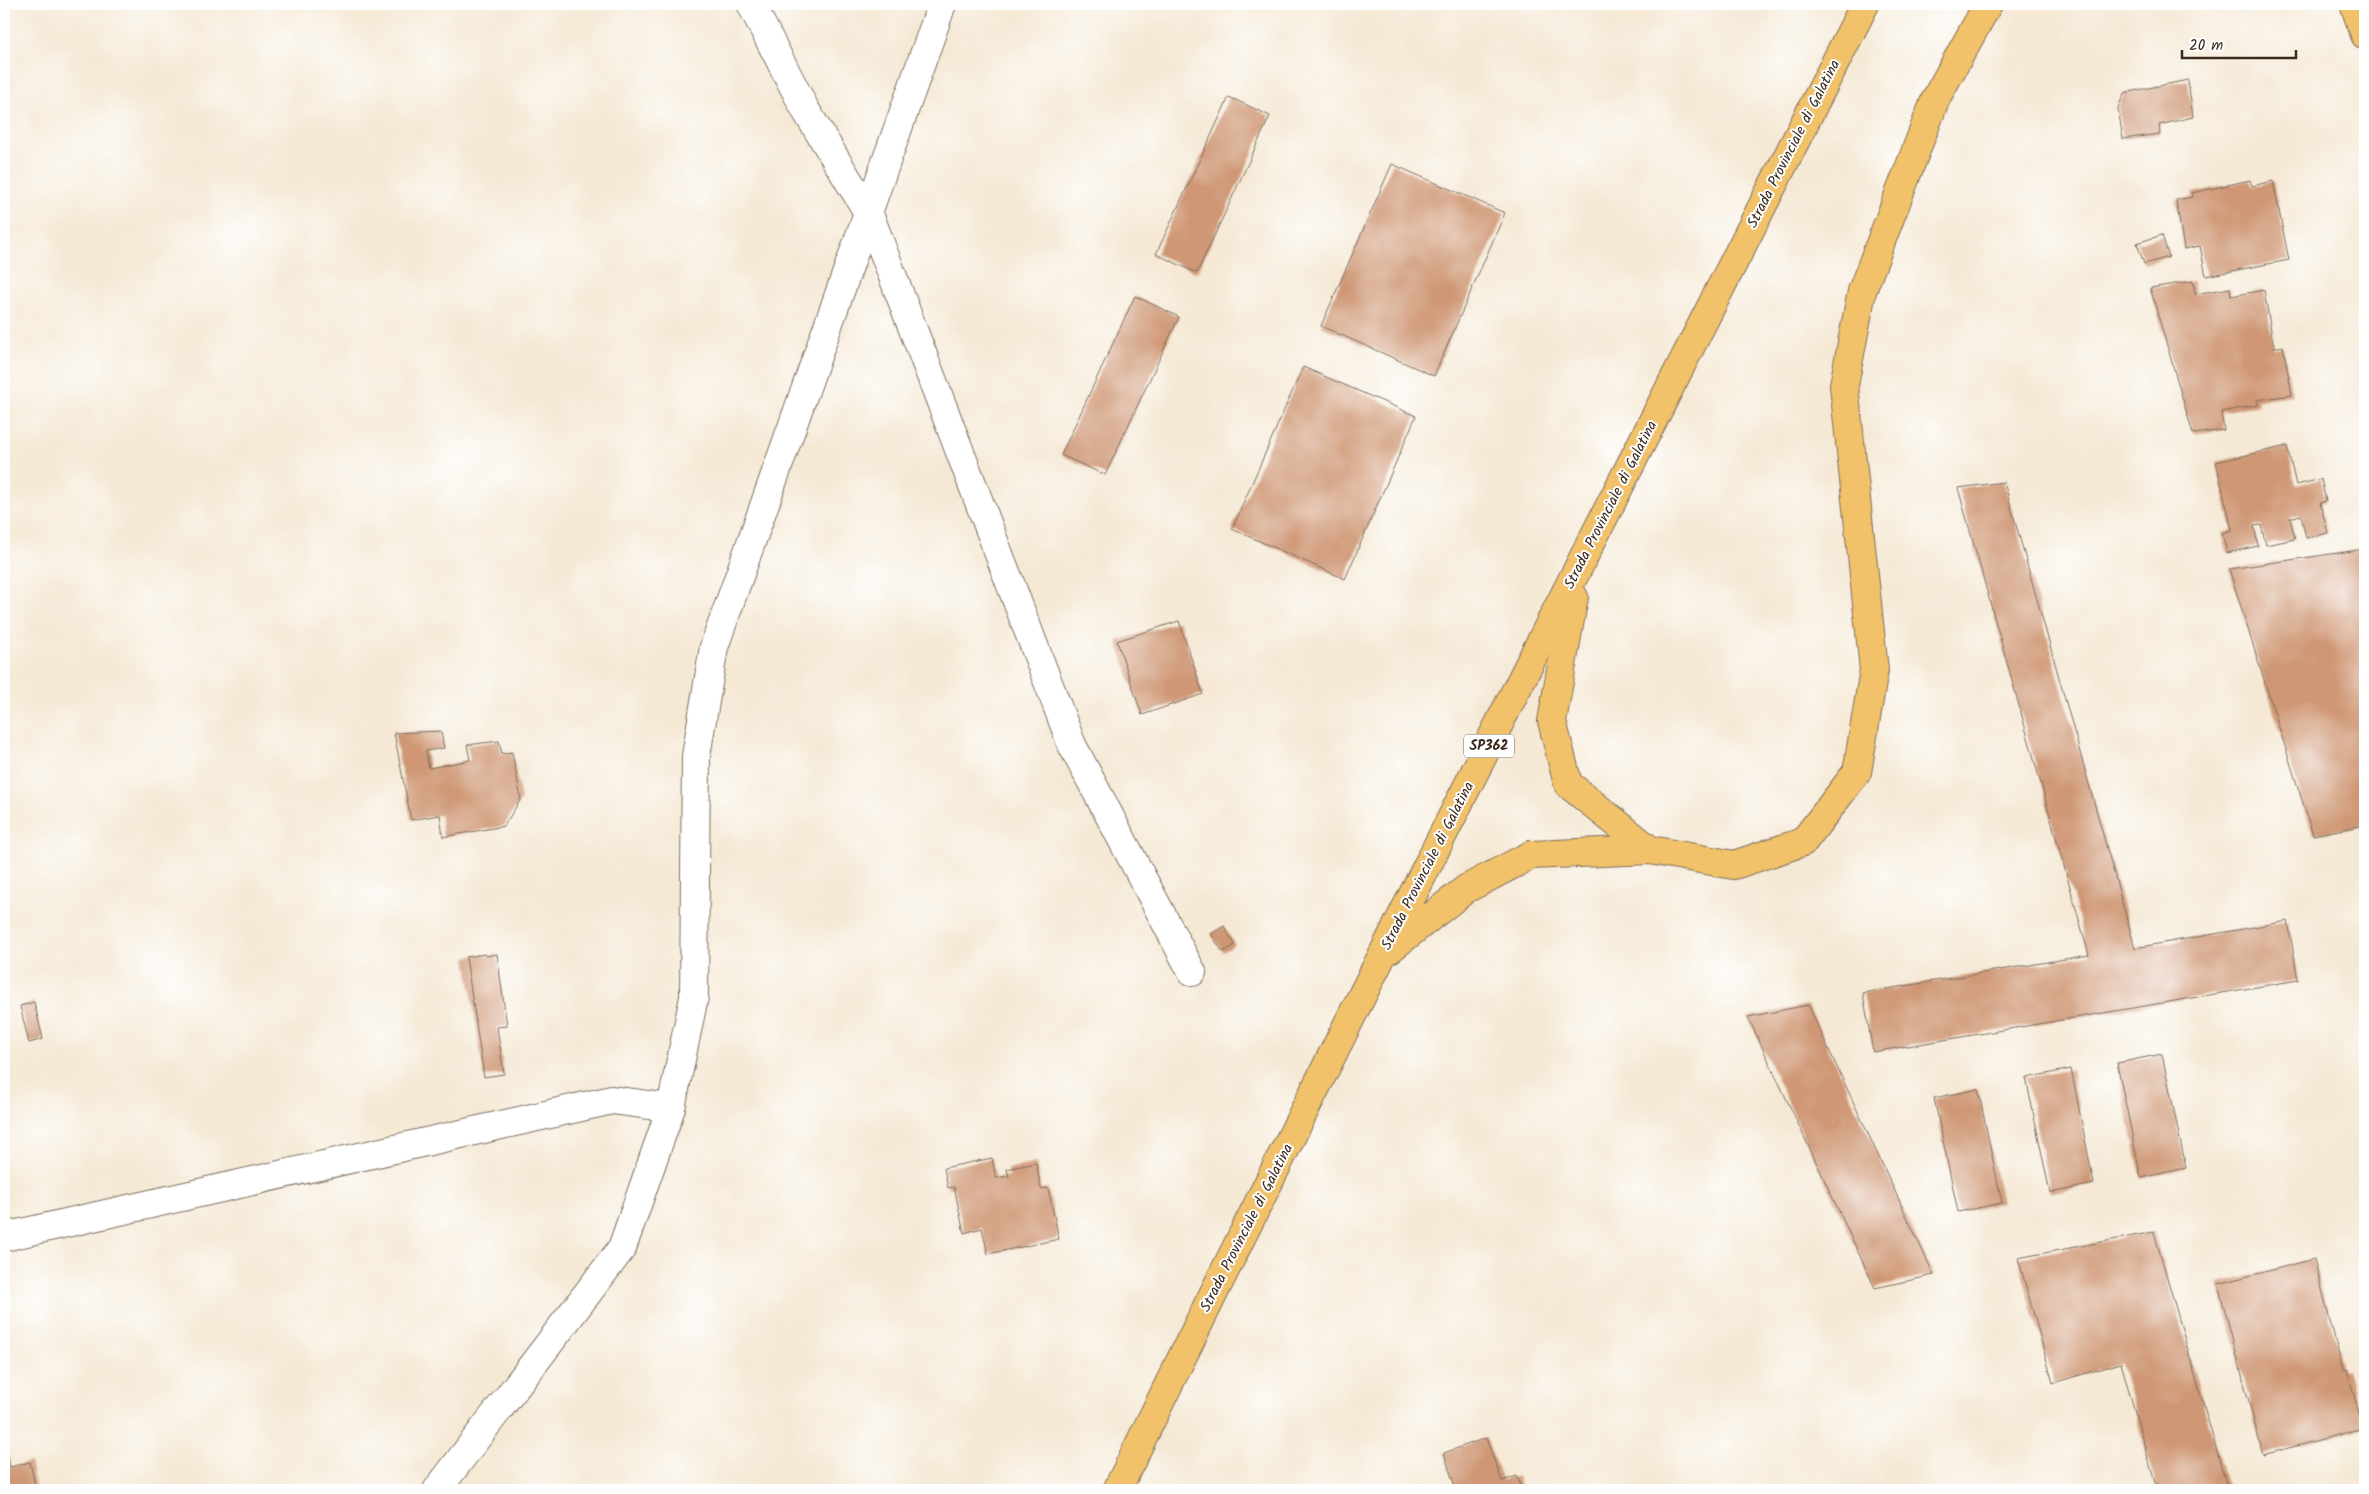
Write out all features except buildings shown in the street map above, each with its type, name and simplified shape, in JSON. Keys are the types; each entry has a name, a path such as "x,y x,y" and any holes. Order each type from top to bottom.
{"main road":[{"name":"Strada Provinciale di Galatina","path":"1117,1490 1243,1232 1865,4"},
{"path":"1385,953 1466,889 1531,855 1650,850 1734,865 1803,842 1857,772 1874,670 1844,385 1862,291 1936,98 1988,4"},
{"path":"2354,4 2365,35"},
{"path":"1578,569 1552,722 1568,784 1650,850"}],"street":[{"path":"751,4 805,109 869,214 1072,745 1192,972"},
{"path":"437,1490 622,1248 671,1108 694,997 696,756 714,647 942,4"},
{"path":"4,1237 612,1100 671,1108"}]}
